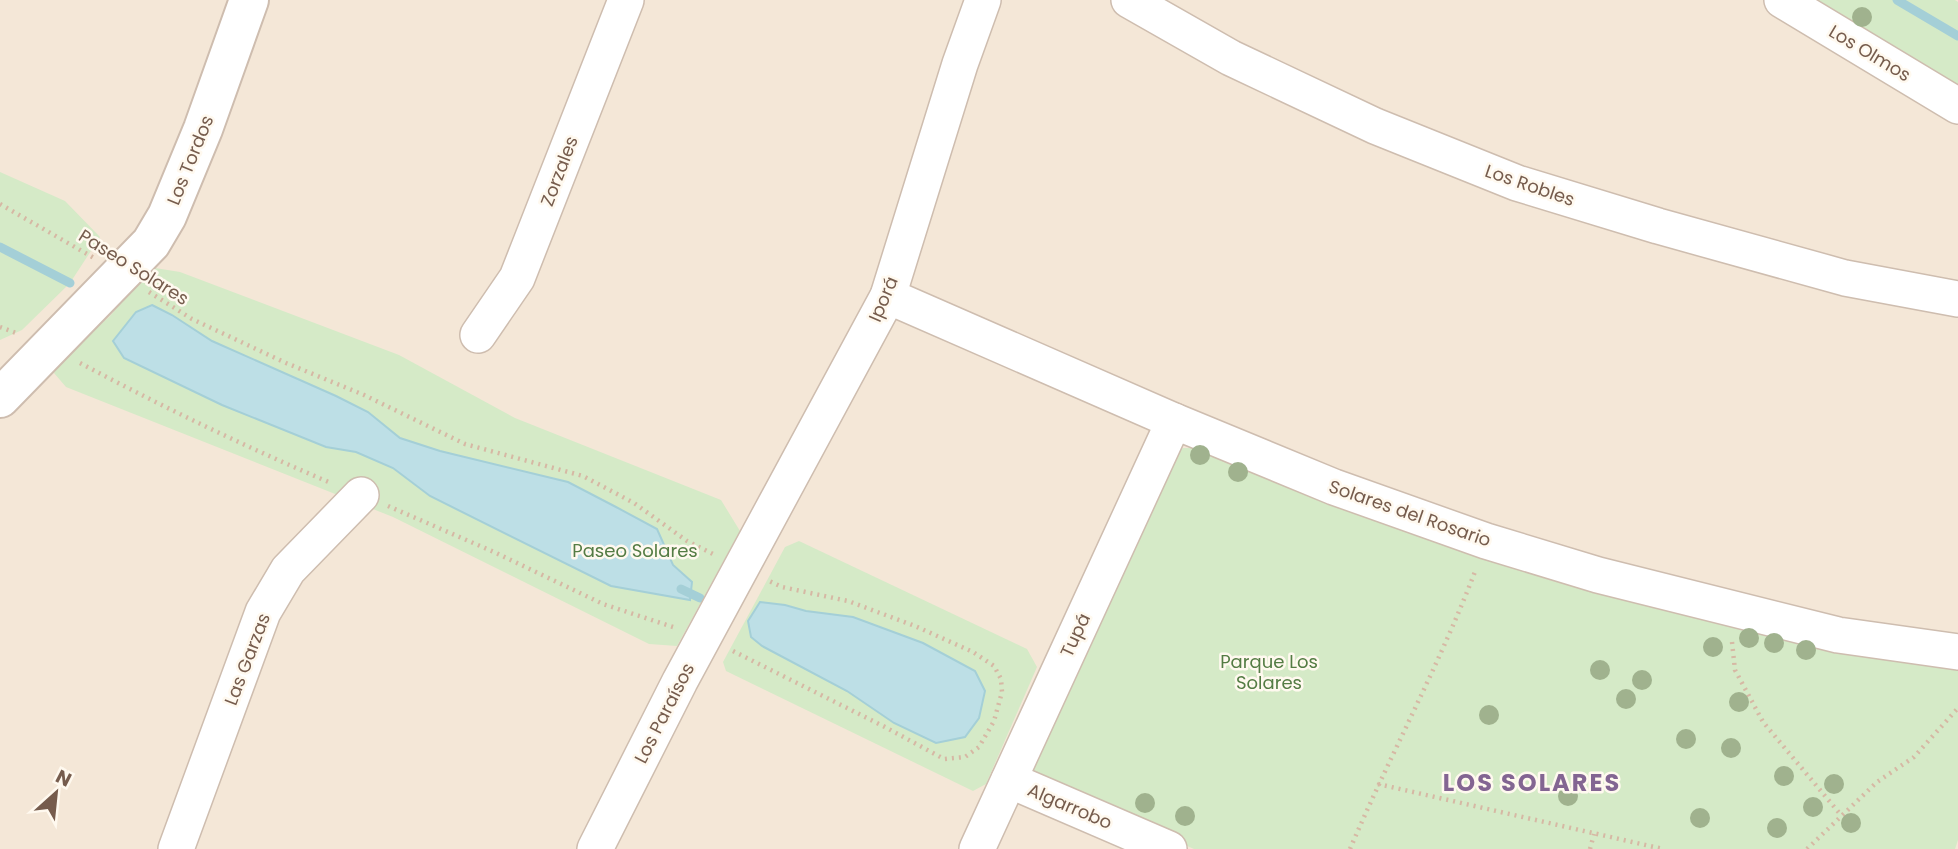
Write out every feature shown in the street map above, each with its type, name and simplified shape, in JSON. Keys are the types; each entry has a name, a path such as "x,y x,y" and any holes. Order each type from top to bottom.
{"street":[{"name":"Los Tordos","path":"0,398 151,243 167,216 203,129 249,0"},
{"name":"Zorzales","path":"478,335 517,278 626,0"},
{"name":"Iporá","path":"739,573 888,296 960,64 983,0"},
{"name":"Los Robles","path":"1129,0 1231,58 1375,126 1517,183 1845,278 1958,299"},
{"name":"Los Olmos","path":"1782,0 1958,106"},
{"name":"Solares del Rosario","path":"888,296 1174,421 1334,487 1486,541 1598,575 1838,635 1958,652"},
{"name":"Tupá","path":"977,849 1174,421"},
{"name":"Las Garzas","path":"176,849 263,612 288,570 361,495"},
{"name":"Los Paraísos","path":"595,849 739,573"},
{"name":"Algarrobo","path":"1009,780 1169,849"}],"path":[{"name":"Paseo Solares","path":"0,204 108,287 192,319 286,363 364,395 465,444 583,476 634,503 687,541 739,573 782,587 859,605 973,652 994,666 1001,679 1002,692 994,721 979,747 965,757 944,759 874,721 704,637 603,604 494,552 265,455 49,347 0,327"},
{"path":"1350,849 1459,613 1486,541"},
{"path":"1738,611 1731,644 1735,670 1763,722 1841,815"},
{"path":"1807,849 1877,782 1914,758 1958,708"},
{"path":"1378,784 1663,849"},
{"path":"1590,849 1594,834"},
{"path":"1623,849 1625,841"}],"shaded area":[{"path":"0,0 1958,0 1958,849 0,849"}],"green space":[{"path":"1815,0 1955,0 1958,2 1958,87"},
{"path":"0,172 65,201 100,237 70,283 22,330 0,340"},
{"name":"Paseo Solares","path":"155,268 180,272 399,355 515,418 721,500 740,531 677,646 649,644 393,517 66,387 54,373 65,354 109,317"},
{"name":"Parque Los Solares","path":"1183,448 1200,448 1332,505 1553,581 1795,639 1958,665 1958,840 1955,849 1194,849 1038,780 1031,769 1167,461"},
{"path":"799,541 1027,649 1037,667 986,784 973,791 726,671 723,662 785,547"}],"water":[{"path":"152,305 212,341 368,412 400,438 440,451 568,482 657,529 673,565 692,582 690,600 611,586 430,496 393,468 356,452 326,447 222,405 124,358 113,341 136,312"},
{"path":"760,602 853,617 923,643 975,671 985,691 979,718 965,737 936,743 894,723 847,691 762,646 751,637 748,621"}],"waterway":[{"path":"1897,0 1958,36"},
{"path":"0,247 70,283"},
{"path":"681,589 700,598"}],"district":[{"name":"LOS SOLARES","path":"1532,782"}]}
